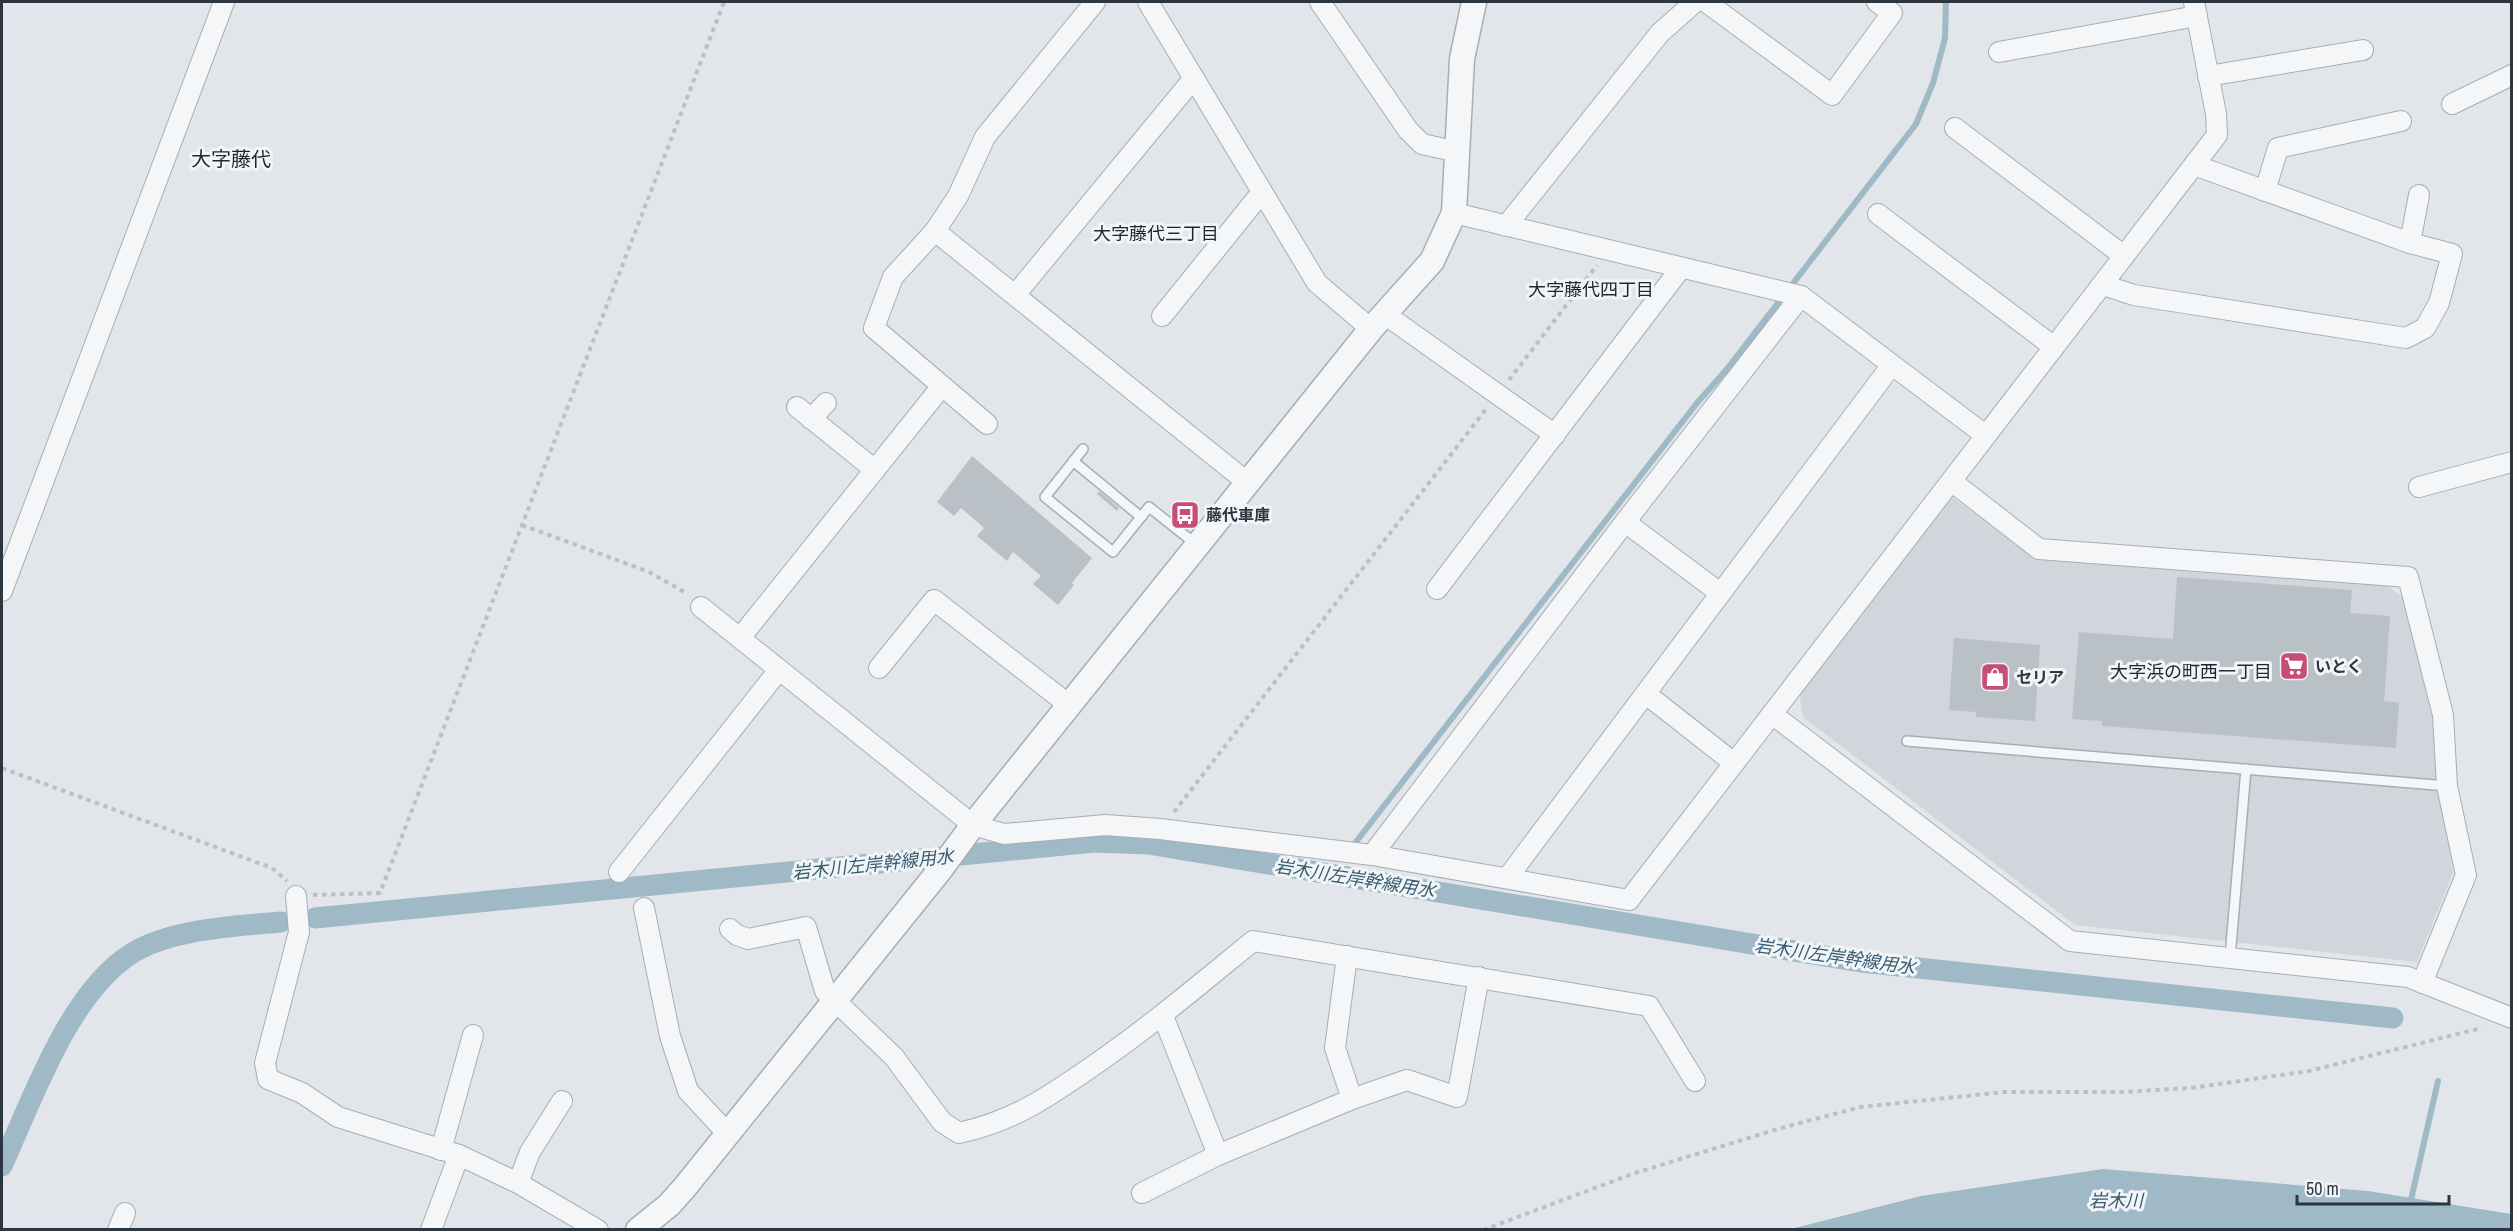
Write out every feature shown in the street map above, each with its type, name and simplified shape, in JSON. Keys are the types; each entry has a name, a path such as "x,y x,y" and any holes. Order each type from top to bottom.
{"street":[{"path":"2,591 224,2"},
{"path":"987,424 874,328 893,277 935,231 958,196 985,138 1095,2"},
{"path":"1148,2 1317,283 1497,395 1555,435"},
{"path":"1320,2 1408,130 1422,144 1458,152"},
{"path":"638,1230 669,1205 728,1134 1248,483 1378,322 1432,261 1454,213 1462,59 1474,2"},
{"path":"1506,226 1660,33 1695,2"},
{"path":"1706,2 1832,95 1892,13 1876,2"},
{"path":"701,607 973,825 1004,834 1105,825 1160,829 1372,855 1629,900 1984,435 2103,285 2217,135 2216,114 2196,9 1999,52"},
{"path":"2208,76 2363,50"},
{"path":"2452,104 2511,75"},
{"path":"1015,296 1194,78"},
{"path":"2265,191 2278,148 2401,121"},
{"path":"1955,128 2124,256"},
{"path":"2103,285 2134,295 2406,338 2424,328 2439,303 2452,254 2410,243 2194,165"},
{"path":"1162,316 1263,192"},
{"path":"2410,243 2419,195"},
{"path":"1454,213 1790,294 1984,435"},
{"path":"1878,214 2054,347"},
{"path":"935,231 1248,483"},
{"path":"1437,589 1681,268"},
{"path":"1372,855 1625,522 1790,294"},
{"path":"1508,877 1891,366"},
{"path":"740,638 942,386"},
{"path":"826,403 804,413 875,470"},
{"path":"2419,487 2511,462"},
{"path":"1959,487 2039,549 2408,577 2443,715 2447,786 2466,875 2422,983"},
{"path":"1625,522 1720,593"},
{"path":"879,668 934,600 1069,705"},
{"path":"619,872 779,670"},
{"path":"1646,694 1734,763"},
{"path":"1772,714 2070,941 2408,977 2511,1018"},
{"path":"296,896 299,932 265,1063 268,1079 302,1093 338,1117 450,1153 518,1183 598,1230"},
{"path":"644,908 670,1036 688,1091 728,1134"},
{"path":"730,929 736,935 748,939 806,927 825,991 894,1057 942,1122 959,1133 990,1126 1037,1104 1140,1034 1252,941 1649,1006 1695,1081"},
{"path":"1347,956 1335,1048 1352,1099"},
{"path":"1142,1193 1218,1155 1352,1099 1407,1080 1457,1097 1479,977"},
{"path":"1163,1016 1218,1155"},
{"path":"431,1230 450,1153 473,1035"},
{"path":"518,1183 530,1152 562,1101"}],"lane":[{"path":"1083,449 1045,497 1113,552 1149,507 1198,546"},
{"path":"1073,461 1141,517"},
{"path":"1907,741 2447,786"},
{"path":"2230,958 2246,769"}],"path":[{"path":"2,768 272,868 288,882 296,896 380,893 724,2"},
{"path":"1160,829 1609,250"},
{"path":"522,525 649,572 692,597 701,607"},
{"path":"1483,1230 1635,1173 1781,1128 1861,1107 2004,1092 2123,1092 2191,1088 2309,1071 2489,1026"}],"shaded area":[{"path":"1952,497 2034,558 2386,584 2403,598 2432,713 2453,873 2417,962 2075,925 1803,717 1799,692"}],"water":[{"name":"岩木川","path":"2103,1169 2368,1191 2511,1214 2511,1229 1791,1229 1921,1196"}],"building":[{"path":"972,456 1092,558 1058,605 1033,584 1041,576 1013,552 1007,561 977,536 984,528 961,508 954,516 937,502"},
{"path":"1099,491 1119,508 1117,511 1097,494"},
{"name":"いとく","path":"2177,577 2352,590 2350,613 2390,616 2384,701 2399,703 2396,748 2102,726 2102,721 2072,719 2079,632 2173,639"},
{"name":"セリア","path":"1954,638 2040,645 2035,721 1976,717 1976,712 1949,710"}],"waterway":[{"path":"1352,847 1916,124 1933,83 1945,38 1946,2"},
{"name":"岩木川左岸幹線用水","path":"315,918 1095,842 1148,844 1861,962 2393,1018"},
{"name":"岩木川左岸幹線用水","path":"2,1166 54,1050 89,994 109,972 131,954 164,939 204,930 281,922"},
{"path":"2410,1204 2438,1081"}],"place":[{"name":"藤代車庫","path":"1185,515"},
{"name":"いとく","path":"2294,666"},
{"name":"セリア","path":"1995,677"}],"district":[{"name":"大字藤代","path":"231,158"},
{"name":"大字藤代三丁目","path":"1156,233"},
{"name":"大字藤代四丁目","path":"1591,289"},
{"name":"大字浜の町西一丁目","path":"2191,671"}]}
